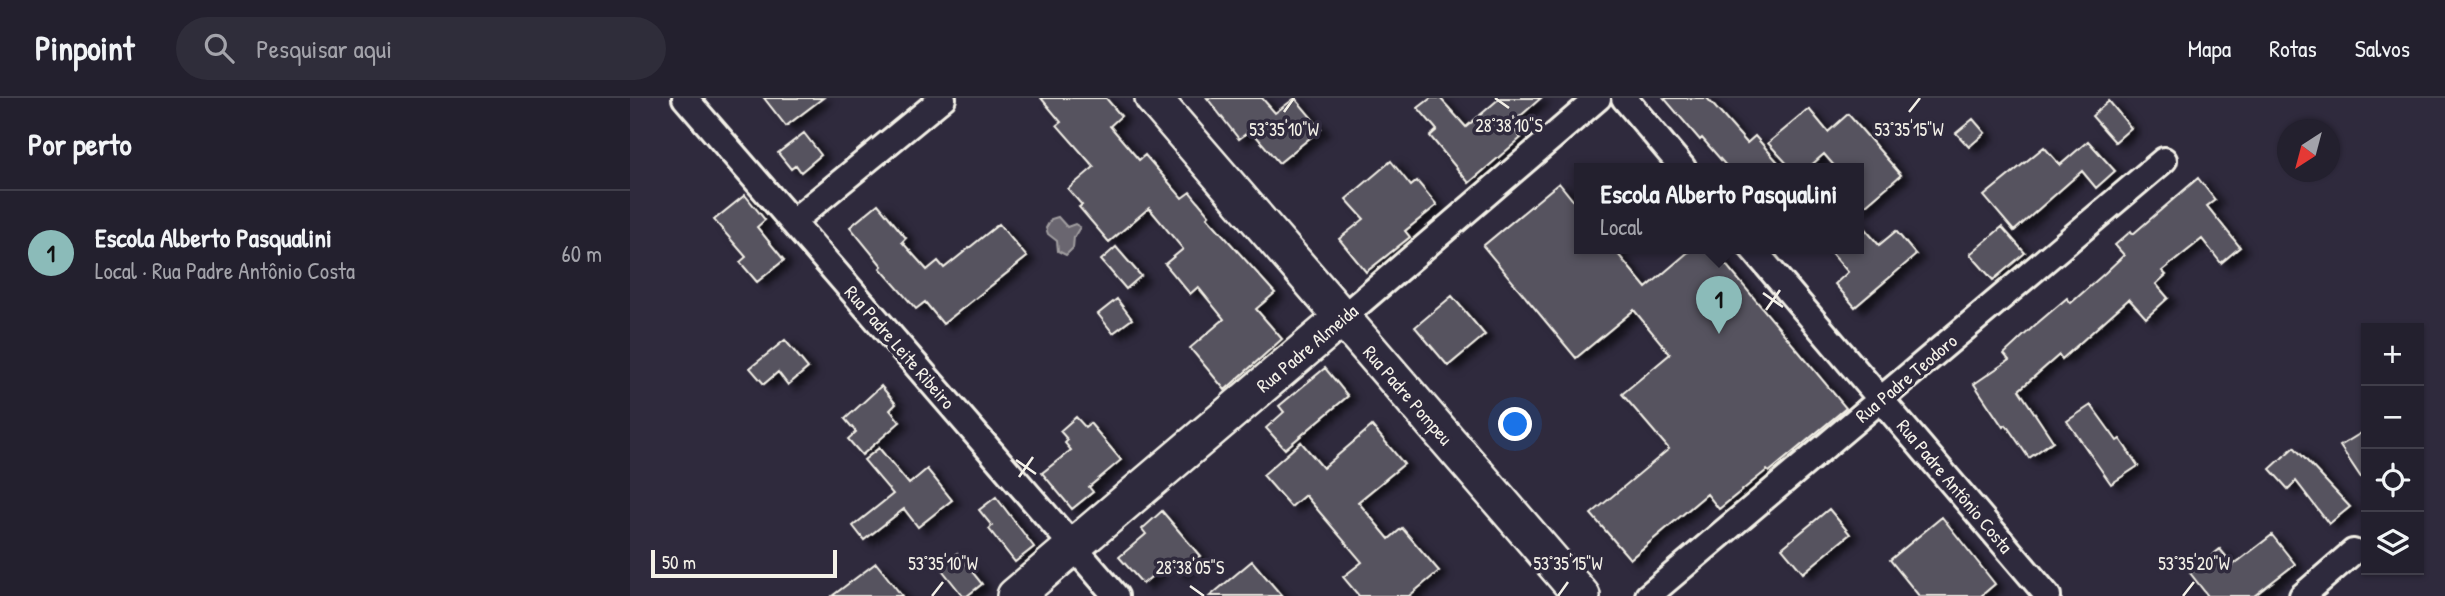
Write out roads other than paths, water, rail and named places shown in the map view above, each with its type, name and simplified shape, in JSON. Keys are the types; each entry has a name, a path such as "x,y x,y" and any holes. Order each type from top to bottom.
{"street":[{"name":"Rua Padre Leite Ribeiro","path":"685,98 1116,596"},
{"path":"792,222 943,98"},
{"name":"Rua Padre Pompeu","path":"1153,98 1582,596"},
{"name":"Rua Padre Almeida","path":"1016,596 1598,98"},
{"path":"1624,98 1679,163"},
{"name":"Rua Padre Teodoro","path":"1648,596 2164,160"},
{"name":"Rua Padre Antônio Costa","path":"1757,254 2048,596"},
{"path":"2302,596 2353,552"}],"place":[{"name":"Escola Alberto Pasqualini","path":"1719,334"}]}
